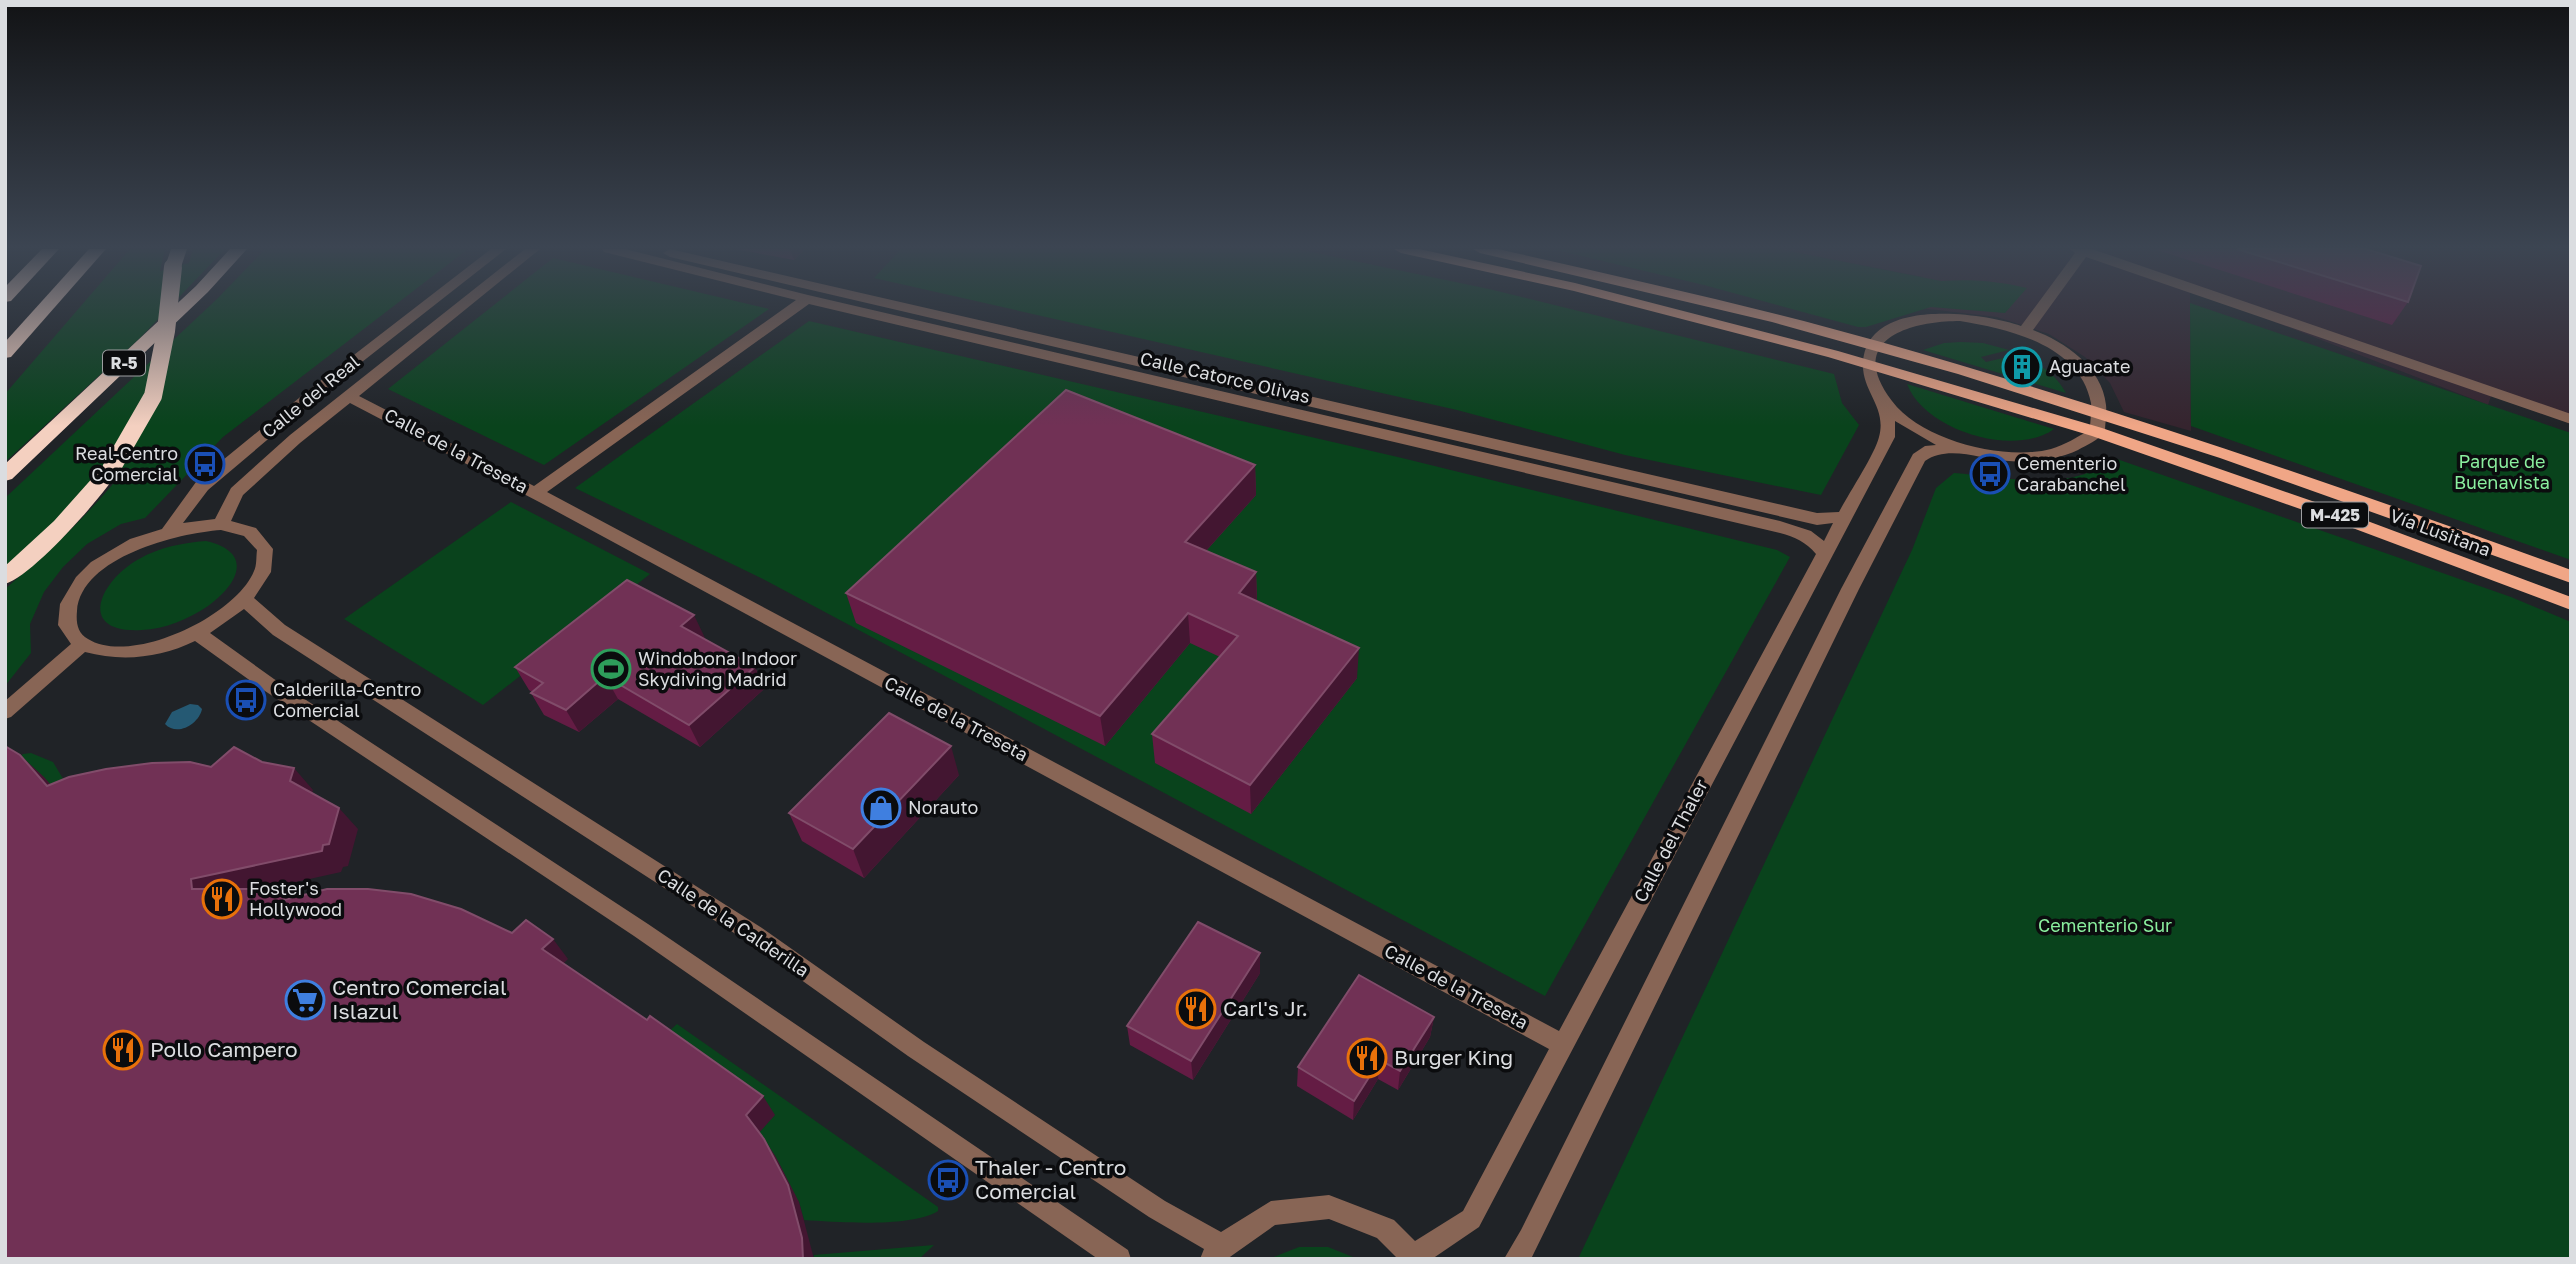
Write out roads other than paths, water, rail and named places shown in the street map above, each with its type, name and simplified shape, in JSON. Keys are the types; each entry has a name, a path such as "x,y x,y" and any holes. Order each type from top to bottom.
{"highway":[{"path":"5,353 45,308"},
{"path":"5,577 32,556 111,469 153,396 168,308"},
{"name":"R-5","path":"5,475 182,308"}],"main road":[{"name":"M-425","path":"1653,308 2097,432"},
{"name":"M-425","path":"1731,308 1874,345 2101,414"},
{"name":"Vía Lusitana","path":"2101,414 2444,530 2571,577"},
{"name":"Vía Lusitana","path":"2097,432 2332,514 2571,604"}],"street":[{"name":"Calle del Real","path":"169,530 202,486 320,388 423,308"},
{"name":"Calle del Real","path":"220,524 237,492 348,396 459,308"},
{"path":"535,493 794,308"},
{"name":"Calle Catorce Olivas","path":"845,308 1780,527 1806,534 1816,540 1824,553"},
{"name":"Calle Catorce Olivas","path":"907,308 1817,519 1844,517"},
{"path":"2025,331 2041,308"},
{"path":"2250,308 2571,419"},
{"path":"1961,317 1994,321 2025,331 2059,348 2085,370 2098,393 2101,414 2097,432 2078,444 2045,455 2010,456 1964,448 1916,429 1897,415 1873,383 1868,366 1874,345 1900,325 1927,318 1961,317"},
{"name":"Calle de la Treseta","path":"348,396 535,493 1563,1045"},
{"name":"Calle del Thaler","path":"1414,1258 1471,1219 1887,437 1888,414 1884,400"},
{"path":"1516,1259 1530,1239 1850,589 1919,458 1930,450 1964,448"},
{"path":"220,524 250,532 265,549 263,573 245,600 223,618 197,633 154,648 113,652 82,644 66,625 70,599 92,571 127,547 169,530 220,524"},
{"name":"Calle de la Calderilla","path":"245,600 279,630 755,935 916,1049 1157,1209 1217,1252"},
{"path":"197,633 268,684 629,922 1119,1259"},
{"path":"5,712 82,644"},
{"path":"1217,1252 1271,1213 1329,1207 1385,1229 1414,1258"}],"water":[{"path":"190,704 198,705 202,709 192,724 175,729 165,724 172,712"}],"place":[{"name":"Aguacate","path":"2022,367"},
{"name":"Real-Centro Comercial","path":"205,464"},
{"name":"Cementerio Carabanchel","path":"1990,474"},
{"name":"Windobona Indoor Skydiving Madrid","path":"611,669"},
{"name":"Calderilla-Centro Comercial","path":"246,700"},
{"name":"Norauto","path":"881,808"},
{"name":"Foster's Hollywood","path":"222,899"},
{"name":"Centro Comercial Islazul","path":"305,1000"},
{"name":"Carl's Jr.","path":"1196,1009"},
{"name":"Pollo Campero","path":"123,1050"},
{"name":"Burger King","path":"1367,1058"},
{"name":"Thaler - Centro Comercial","path":"948,1180"}],"park label":[{"name":"Parque de Buenavista","path":"2502,472"},
{"name":"Cementerio Sur","path":"2105,926"}]}
